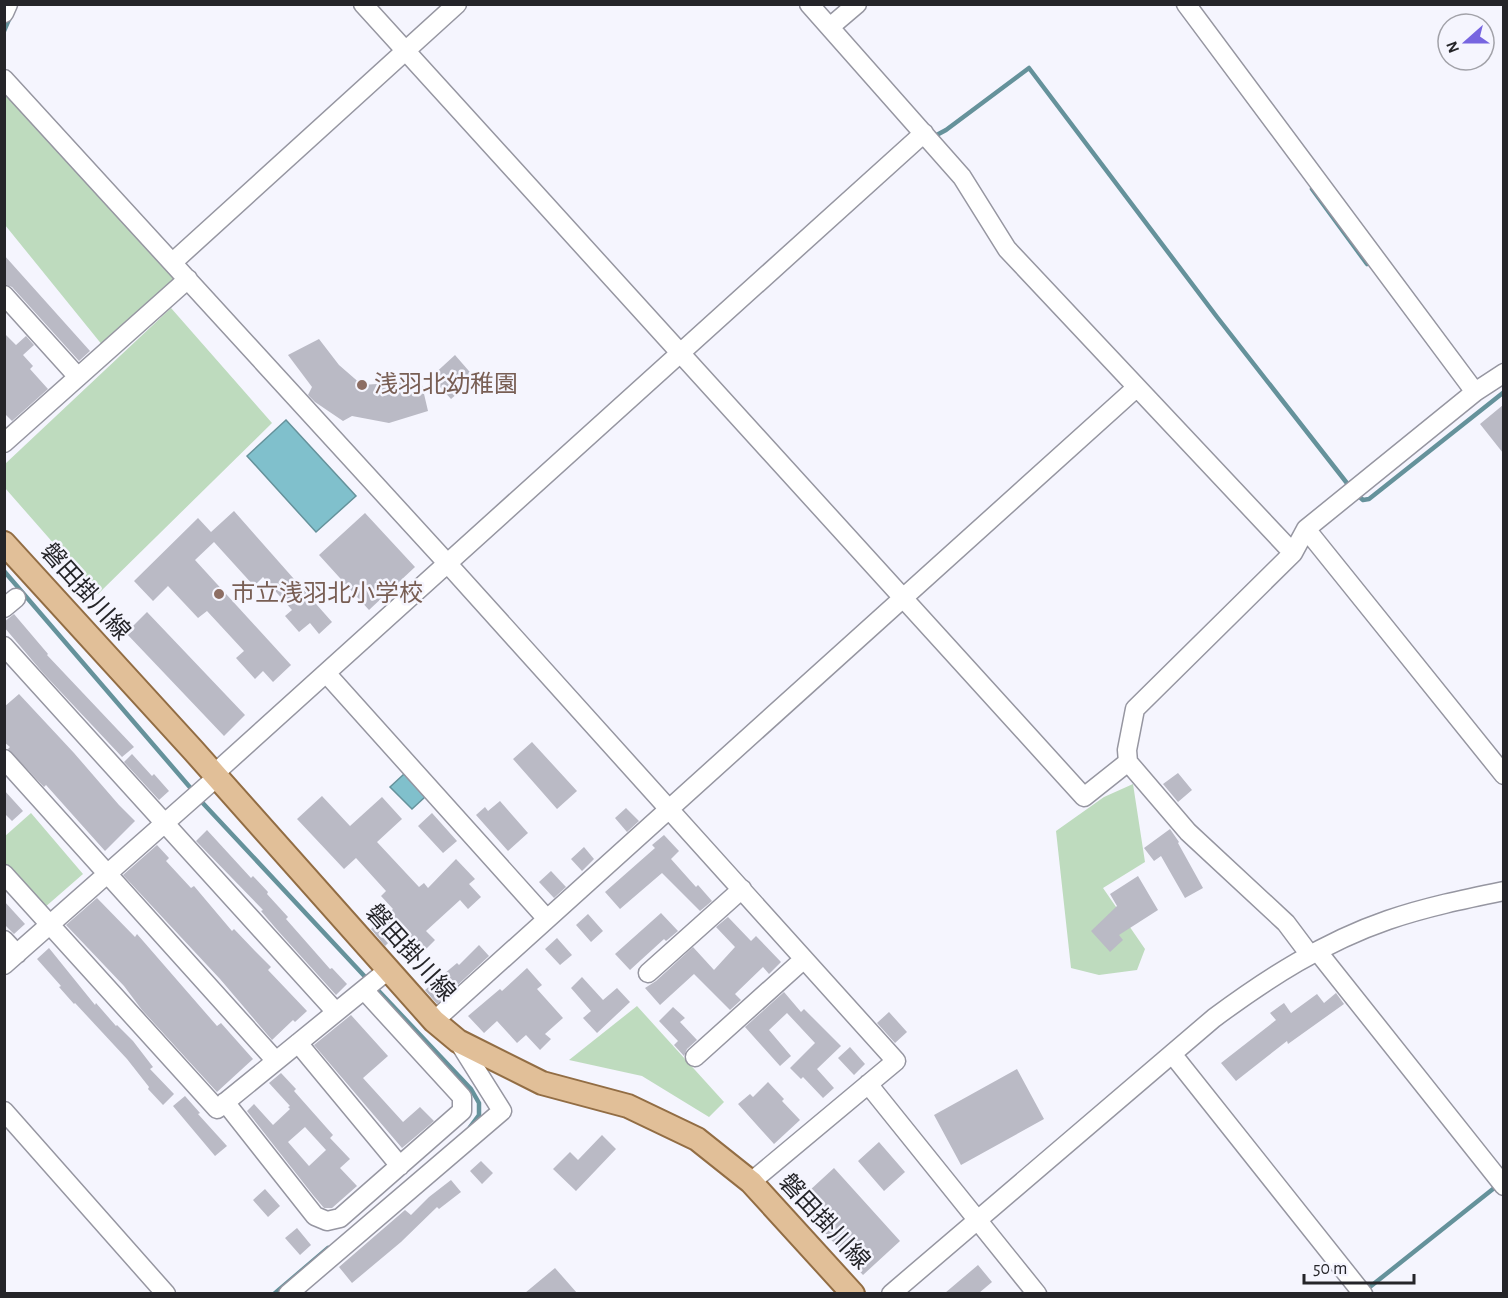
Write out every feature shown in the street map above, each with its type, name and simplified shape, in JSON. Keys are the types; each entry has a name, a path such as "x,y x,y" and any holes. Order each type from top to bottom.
{"main road":[{"name":"磐田掛川線","path":"4,543 434,1021 458,1041 542,1083 628,1106 697,1139 751,1182 853,1293"}],"street":[{"path":"4,13 8,4"},
{"path":"363,4 1084,797 1128,762"},
{"path":"173,262 457,4"},
{"path":"809,4 962,177 1007,249 1293,553"},
{"path":"830,27 856,4"},
{"path":"1186,4 1475,392"},
{"path":"4,79 670,808 896,1061 751,1182"},
{"path":"4,940 11,960 164,824 326,673 924,133"},
{"path":"8,432 78,377 188,279"},
{"path":"4,295 78,377"},
{"path":"1503,373 1475,392 1306,529 1293,553 1135,709 1127,750 1128,762 1188,832 1286,922 1314,954 1503,1186"},
{"path":"434,1021 1136,388"},
{"path":"1306,529 1503,775"},
{"path":"4,646 336,1012"},
{"path":"326,673 547,920"},
{"path":"4,759 276,1061"},
{"path":"4,874 217,1108 388,970"},
{"path":"648,973 742,889"},
{"path":"891,1293 1214,1018 1254,989 1286,968 1386,921 1434,906 1503,891"},
{"path":"695,1057 804,958"},
{"path":"225,1102 315,1216 327,1221 340,1218 462,1111 462,1097 364,990"},
{"path":"288,1293 502,1111 458,1041"},
{"path":"298,1043 400,1166"},
{"path":"1173,1055 1363,1293"},
{"path":"868,1084 1037,1293"},
{"path":"4,1111 166,1293"}],"green space":[{"path":"4,89 175,279 103,346 5,225"},
{"path":"171,308 272,423 98,594 5,488 5,464"},
{"path":"1133,784 1145,862 1103,888 1145,949 1137,970 1099,975 1071,968 1056,831 1104,797"},
{"path":"31,813 83,874 44,908 5,864 4,837"},
{"path":"637,1006 724,1102 709,1117 642,1076 569,1060"}],"water":[{"path":"286,420 356,496 316,532 247,456"},
{"path":"404,774 425,797 412,809 390,787"}],"building":[{"path":"4,255 90,351 79,361 12,287 4,284"},
{"path":"4,333 16,345 26,336 34,345 23,355 33,366 30,369 48,389 12,421 4,413"},
{"path":"319,339 339,365 362,385 421,381 428,411 389,423 352,416 343,421 308,395 312,387 288,355"},
{"path":"455,355 475,378 451,399 431,377"},
{"path":"1503,405 1503,453 1480,424"},
{"path":"234,511 332,622 319,634 310,623 299,632 285,616 292,610 263,577 254,586 214,542 195,560 291,665 273,682 263,671 255,679 236,658 244,651 207,611 198,618 168,586 153,601 134,581 198,518 211,532"},
{"path":"365,513 415,567 369,610 319,555"},
{"path":"147,612 245,715 224,736 126,633"},
{"path":"14,614 47,655 134,747 122,757 43,673 4,627 4,622"},
{"path":"19,694 135,821 105,851 46,785 44,787 8,749 10,747 4,742 4,707"},
{"path":"532,742 577,791 557,809 513,759"},
{"path":"132,754 169,791 159,800 124,762"},
{"path":"1178,773 1192,790 1178,802 1163,784"},
{"path":"4,790 23,811 12,821 4,813"},
{"path":"322,796 350,826 382,797 402,819 377,842 419,887 424,883 428,888 456,859 475,879 469,884 481,897 468,909 460,900 426,931 435,940 424,951 403,929 385,946 371,929 393,909 381,896 386,891 356,858 344,869 297,819"},
{"path":"500,801 528,833 508,851 476,815 485,807 488,811"},
{"path":"626,808 639,821 627,832 615,818"},
{"path":"432,813 457,841 443,853 418,826"},
{"path":"1170,829 1203,888 1185,898 1161,856 1154,861 1144,848"},
{"path":"207,830 251,878 253,876 268,892 267,894 288,917 286,919 330,969 332,968 347,984 336,995 261,911 263,910 196,841"},
{"path":"664,835 679,851 671,859 712,901 700,911 662,873 620,909 605,892 655,848 652,845"},
{"path":"157,845 169,858 166,861 191,888 194,886 232,931 234,929 271,967 268,970 307,1011 295,1022 293,1020 272,1040 220,979 123,875"},
{"path":"584,847 594,859 582,871 571,859"},
{"path":"551,871 566,887 554,898 539,882"},
{"path":"1138,876 1158,910 1119,935 1123,940 1110,952 1091,931 1117,906 1110,894"},
{"path":"97,898 135,937 137,934 217,1026 221,1023 253,1059 217,1092 142,1010 124,986 66,925"},
{"path":"4,901 25,924 14,934 4,924"},
{"path":"661,913 678,931 666,941 664,939 630,970 615,954"},
{"path":"588,914 603,931 591,942 576,925"},
{"path":"728,917 751,941 756,936 781,962 769,974 763,967 735,994 741,1000 730,1010 694,974 660,1005 645,988 656,981 693,947 714,970 735,947 716,927"},
{"path":"557,938 572,955 560,965 545,949"},
{"path":"479,945 489,956 437,1004 425,990 457,963 459,965"},
{"path":"49,948 95,1005 96,1003 133,1041 153,1067 150,1069 174,1094 163,1105 148,1089 149,1087 127,1059 74,1004 37,959"},
{"path":"527,968 542,985 537,989 563,1018 545,1034 551,1039 540,1050 526,1035 517,1043 497,1021 484,1033 468,1016 500,989 502,991"},
{"path":"582,977 603,1000 617,988 630,1002 597,1033 583,1018 591,1011 571,988"},
{"path":"784,992 801,1012 804,1009 841,1046 817,1069 834,1088 823,1098 803,1077 801,1079 790,1068 815,1043 787,1013 769,1030 791,1056 780,1066 745,1027"},
{"path":"1336,993 1344,1004 1288,1044 1287,1041 1236,1081 1221,1063 1276,1020 1270,1013 1284,1003 1291,1013 1317,994 1324,1003"},
{"path":"673,1007 685,1018 680,1022 697,1040 687,1049 684,1056 674,1045 678,1041 659,1021"},
{"path":"889,1012 907,1032 895,1043 877,1023"},
{"path":"351,1015 388,1056 363,1078 403,1122 420,1107 434,1121 402,1148 314,1045"},
{"path":"850,1047 865,1064 854,1075 838,1058"},
{"path":"1017,1069 1044,1119 961,1165 934,1115"},
{"path":"281,1073 333,1135 330,1138 350,1159 340,1168 357,1186 332,1208 324,1208 247,1111 254,1104 273,1125 290,1109 288,1107 290,1106 269,1083","holes":["305,1127 326,1150 309,1166 288,1142"]},
{"path":"768,1082 800,1120 774,1144 738,1104 750,1094 753,1097"},
{"path":"185,1096 227,1146 215,1156 173,1106"},
{"path":"602,1135 616,1149 576,1191 553,1169 570,1152 578,1160"},
{"path":"879,1142 905,1172 884,1191 858,1161"},
{"path":"481,1161 493,1173 482,1184 470,1171"},
{"path":"834,1168 900,1241 863,1275 797,1202"},
{"path":"451,1180 461,1192 439,1209 437,1207 401,1242 352,1283 339,1267 405,1210 411,1215"},
{"path":"265,1189 280,1206 268,1217 253,1200"},
{"path":"297,1228 311,1245 300,1255 285,1238"},
{"path":"978,1265 992,1282 979,1293 945,1293"},
{"path":"555,1268 577,1293 525,1293"}],"waterway":[{"path":"4,31 10,17"},
{"path":"931,138 946,130 1029,68 1217,317 1350,487"},
{"path":"1312,189 1367,264"},
{"path":"1355,493 1363,500 1369,499 1504,392"},
{"path":"4,571 194,792"},
{"path":"199,799 369,981"},
{"path":"375,987 471,1089 479,1103 479,1115 470,1127"},
{"path":"1366,1290 1498,1185"},
{"path":"274,1294 328,1248"}],"place":[{"name":"浅羽北幼稚園","path":"362,385"},
{"name":"市立浅羽北小学校","path":"219,594"}]}
